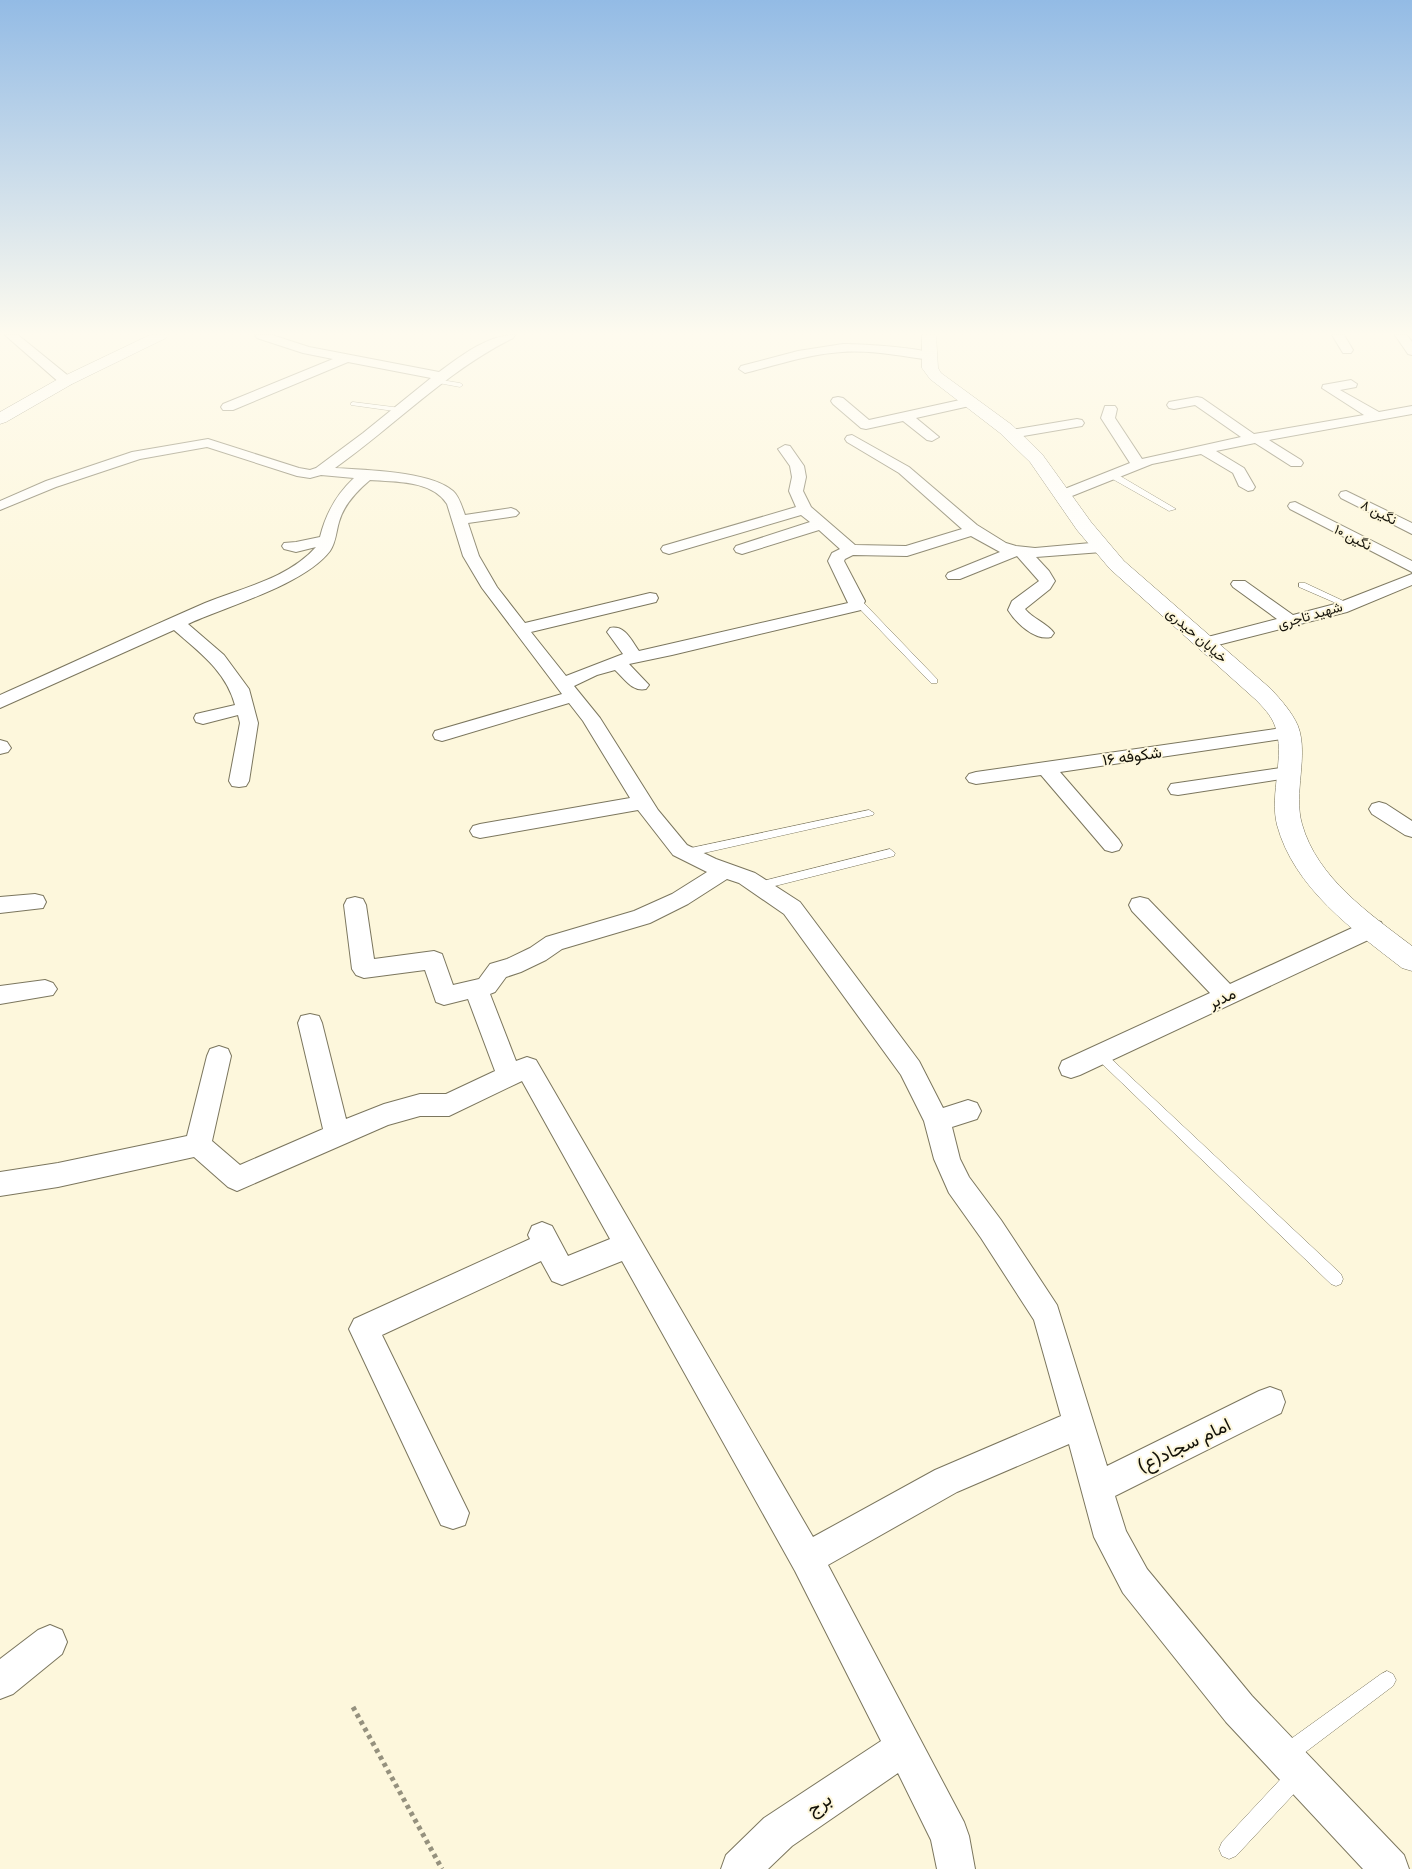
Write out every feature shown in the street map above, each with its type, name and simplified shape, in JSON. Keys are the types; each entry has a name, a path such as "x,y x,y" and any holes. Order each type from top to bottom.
{"street":[{"path":"0,506 51,484 137,455 208,443 297,472 310,474 321,471 344,456 385,422"},
{"path":"863,422 866,425 878,422"},
{"path":"913,422 932,437"},
{"name":"خیابان حیدری","path":"996,422 1036,458 1084,526 1117,565 1263,694 1282,717 1289,733 1286,804 1289,824 1296,844 1308,864 1324,884 1373,928 1407,952"},
{"path":"1011,434 1076,422"},
{"path":"1111,422 1138,464"},
{"path":"1230,422 1296,462"},
{"path":"1062,495 1138,464 1255,438 1342,422"},
{"path":"852,439 904,469 974,530 990,542 1019,551 1043,574 1047,580 1044,586 1018,605 1016,610 1024,619 1045,633"},
{"path":"785,449 797,466 799,477 796,490 804,509 852,550"},
{"path":"1202,449 1239,471 1244,483 1248,487"},
{"path":"321,471 408,479 433,485 448,494 454,504 471,556 490,588 543,659 591,718 651,815 680,850 747,878 792,908 910,1068 953,1116 947,1159 960,1185 1047,1315 1111,1538 1135,1581 1240,1709 1390,1869"},
{"path":"2,700 249,592 315,558 324,548 332,520 340,502 367,475"},
{"name":"نگین ۸","path":"1346,495 1412,529"},
{"name":"نگین ۱۰","path":"1294,506 1412,568"},
{"path":"669,549 804,509"},
{"path":"459,520 511,513"},
{"path":"742,549 821,524"},
{"path":"442,735 568,690 591,671 627,660 855,606 858,600 836,561 838,556 852,550 907,551 974,530"},
{"path":"290,546 302,546 326,540"},
{"path":"954,576 1019,551 1102,547"},
{"name":"شهید تاجری","path":"1206,643 1348,605 1412,579"},
{"path":"1239,584 1290,621"},
{"path":"521,629 650,598"},
{"path":"177,623 218,660 240,689 249,723 238,781"},
{"path":"616,632 627,660 640,685"},
{"path":"203,718 245,708"},
{"name":"شکوفه ۱۶","path":"976,778 1289,733"},
{"path":"1046,768 1112,845"},
{"path":"1178,789 1288,773"},
{"path":"480,832 644,802"},
{"path":"1379,808 1412,830"},
{"path":"355,905 364,969 434,960 444,996 487,986 498,970 513,966 538,954 554,943 642,916 680,899 725,870"},
{"path":"0,905 35,902"},
{"path":"1140,905 1227,996"},
{"name":"مدبر","path":"1071,1068 1373,928"},
{"path":"0,995 45,989"},
{"path":"476,989 509,1076"},
{"path":"310,1023 337,1134"},
{"path":"198,1145 219,1056"},
{"path":"198,1145 237,1179 384,1115 420,1106 449,1105 527,1067 807,1559 950,1836 956,1869"},
{"path":"0,1184 58,1175 198,1145"},
{"path":"452,1513 364,1328 545,1240 562,1272 629,1245"},
{"name":"امام سجاد(ع)","path":"1097,1488 1270,1402"},
{"path":"807,1559 946,1481 1079,1424"},
{"path":"0,1681 50,1642"},
{"name":"برج","path":"740,1869 778,1832 904,1747"}],"lane":[{"path":"1112,475 1172,509"},
{"path":"1302,585 1348,605"},
{"path":"858,600 934,681"},
{"path":"686,853 869,813"},
{"path":"759,886 890,853"},
{"path":"1100,1055 1336,1279"},
{"path":"1228,1849 1292,1764 1387,1680"}],"path":[{"path":"353,1707 442,1869"}]}
